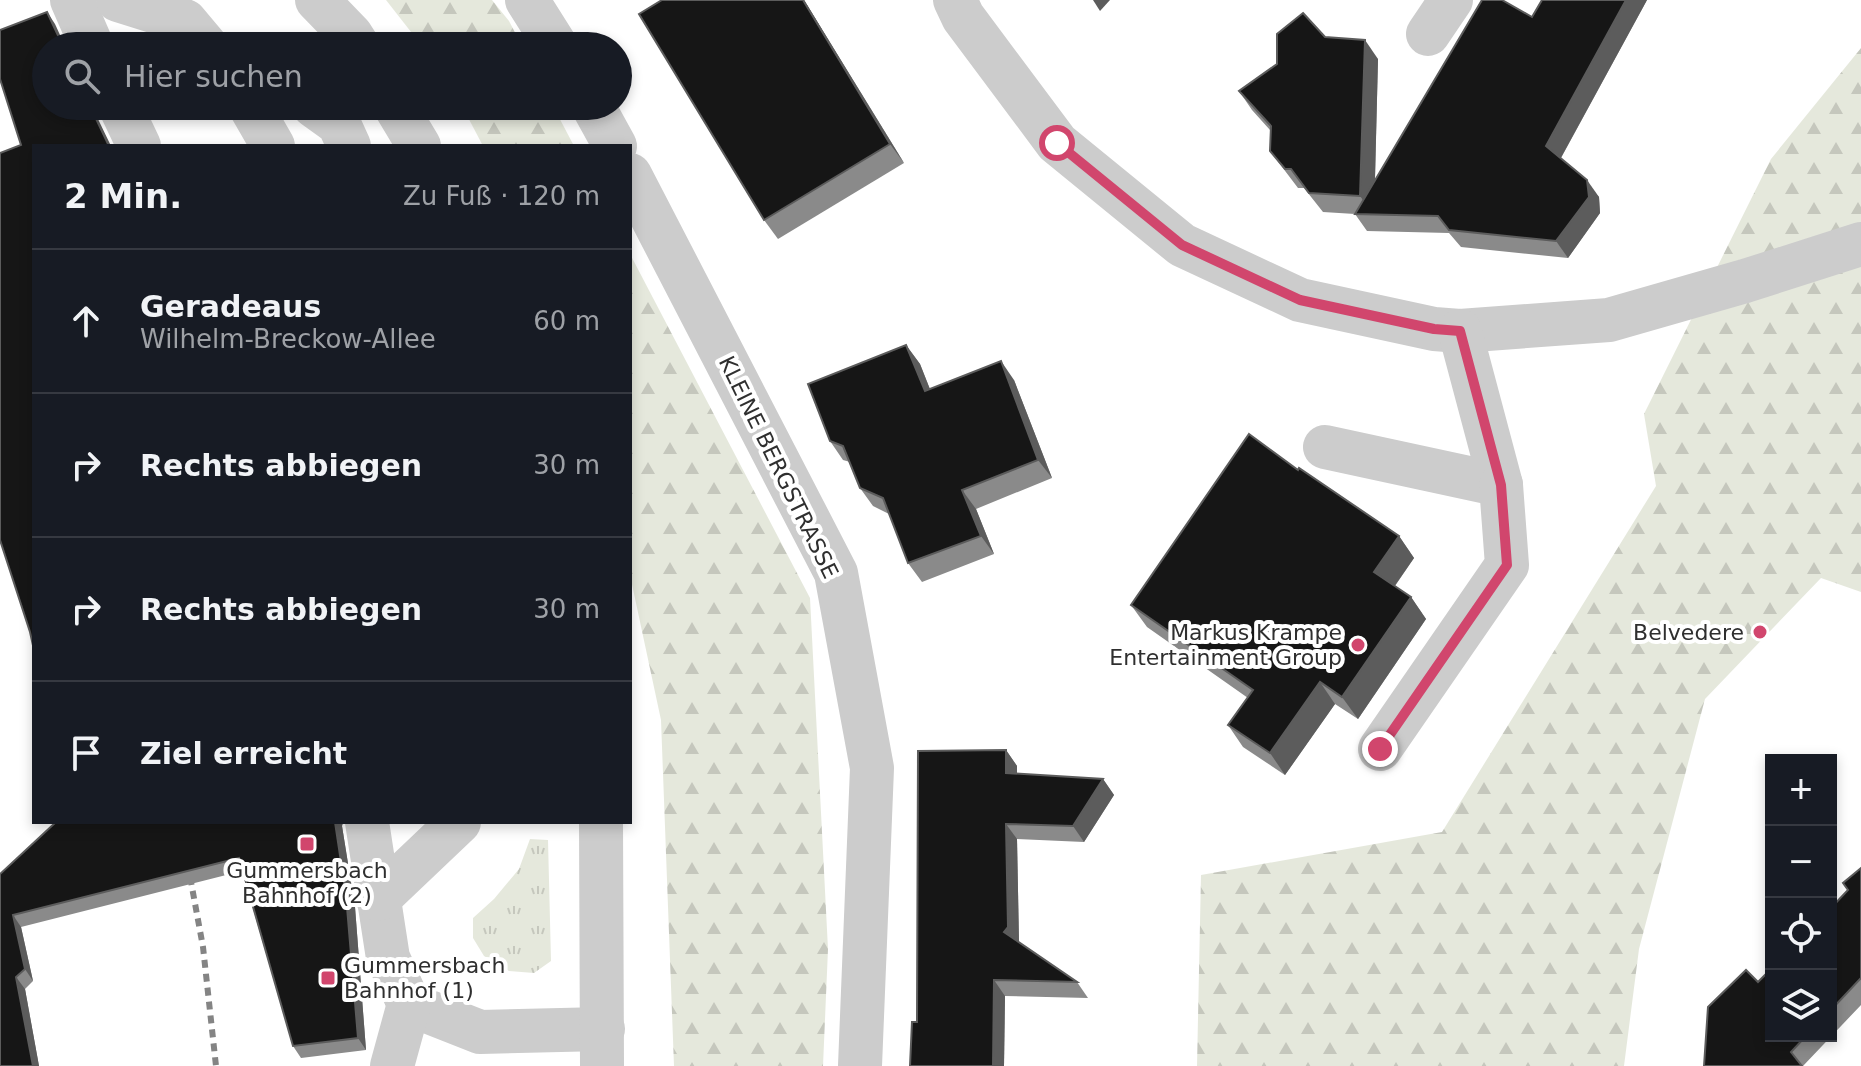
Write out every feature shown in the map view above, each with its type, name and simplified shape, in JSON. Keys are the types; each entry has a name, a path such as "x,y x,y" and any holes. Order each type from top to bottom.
{"street":[{"path":"72,0 86,32"},
{"path":"118,0 185,21 194,32"},
{"path":"317,0 348,32"},
{"path":"527,0 547,32"},
{"path":"955,0 963,17 1057,143 1182,245 1300,300 1434,329 1460,331 1609,320 1861,244"},
{"path":"127,120 138,144"},
{"path":"258,120 272,144"},
{"path":"333,120 339,124 348,144"},
{"path":"403,120 418,144"},
{"path":"601,120 614,144"},
{"name":"KLEINE BERGSTRASSE","path":"632,179 836,573 872,768 860,1066"},
{"path":"1380,749 1507,565 1501,485 1460,331"},
{"path":"1325,447 1501,485"},
{"path":"367,824 388,958 409,1004 475,1049 602,1048 601,824"},
{"path":"378,899 457,824"},
{"path":"392,1066 409,1004"}],"green space":[{"path":"386,0 492,0 515,32 411,32"},
{"path":"1861,48 1861,592 1821,578 1705,699 1639,949 1624,1066 1197,1066 1201,875 1442,832 1656,486 1644,414 1771,159"},
{"path":"469,120 560,120 573,144 482,144"},
{"path":"632,258 810,598 828,949 823,1066 674,1066 661,720 632,584"},
{"path":"530,839 548,840 551,961 534,973 509,971 484,956 473,938 473,918 519,869"}],"building":[{"path":"662,0 803,0 890,144 764,220 639,14"},
{"path":"1482,0 1502,0 1532,17 1542,0 1626,0 1546,146 1587,180 1589,197 1556,241 1449,230 1438,216 1355,214"},
{"path":"47,12 56,32 32,32 32,120 97,120 108,144 32,144 32,641 0,540 0,153 21,145 0,79 0,30"},
{"path":"1303,13 1325,37 1365,40 1360,196 1309,193 1291,169 1285,169 1270,151 1271,126 1239,91 1277,64 1277,34"},
{"path":"906,345 925,391 1001,361 1038,460 962,490 981,536 908,563 883,498 860,488 843,446 830,441 808,384"},
{"path":"1249,434 1399,536 1374,572 1411,597 1342,697 1320,682 1270,753 1228,725 1253,690 1131,605"},
{"path":"1006,750 1006,773 1103,779 1073,826 1006,824 1008,927 1004,932 1077,982 994,980 993,1066 910,1066 912,1022 917,1022 918,751"},
{"path":"54,824 335,824 346,895 358,1038 293,1046 239,858 13,915 25,969 16,977 33,1066 0,1066 0,874"},
{"path":"1861,868 1861,978 1837,1004 1837,902 1848,890 1843,883"},
{"path":"1746,970 1758,982 1765,975 1765,1042 1800,1042 1791,1052 1802,1066 1704,1066 1708,1007"}],"railway":[{"path":"180,824 203,947 216,1066"}],"place":[{"name":"Belvedere","path":"1760,632"},
{"name":"Markus Krampe Entertainment Group","path":"1358,645"},
{"name":"Gummersbach Bahnhof (2)","path":"307,844"},
{"name":"Gummersbach Bahnhof (1)","path":"328,978"}],"route":[{"path":"1057,143 1182,245 1300,300 1434,329 1460,331 1501,485 1507,565 1380,749"}]}
